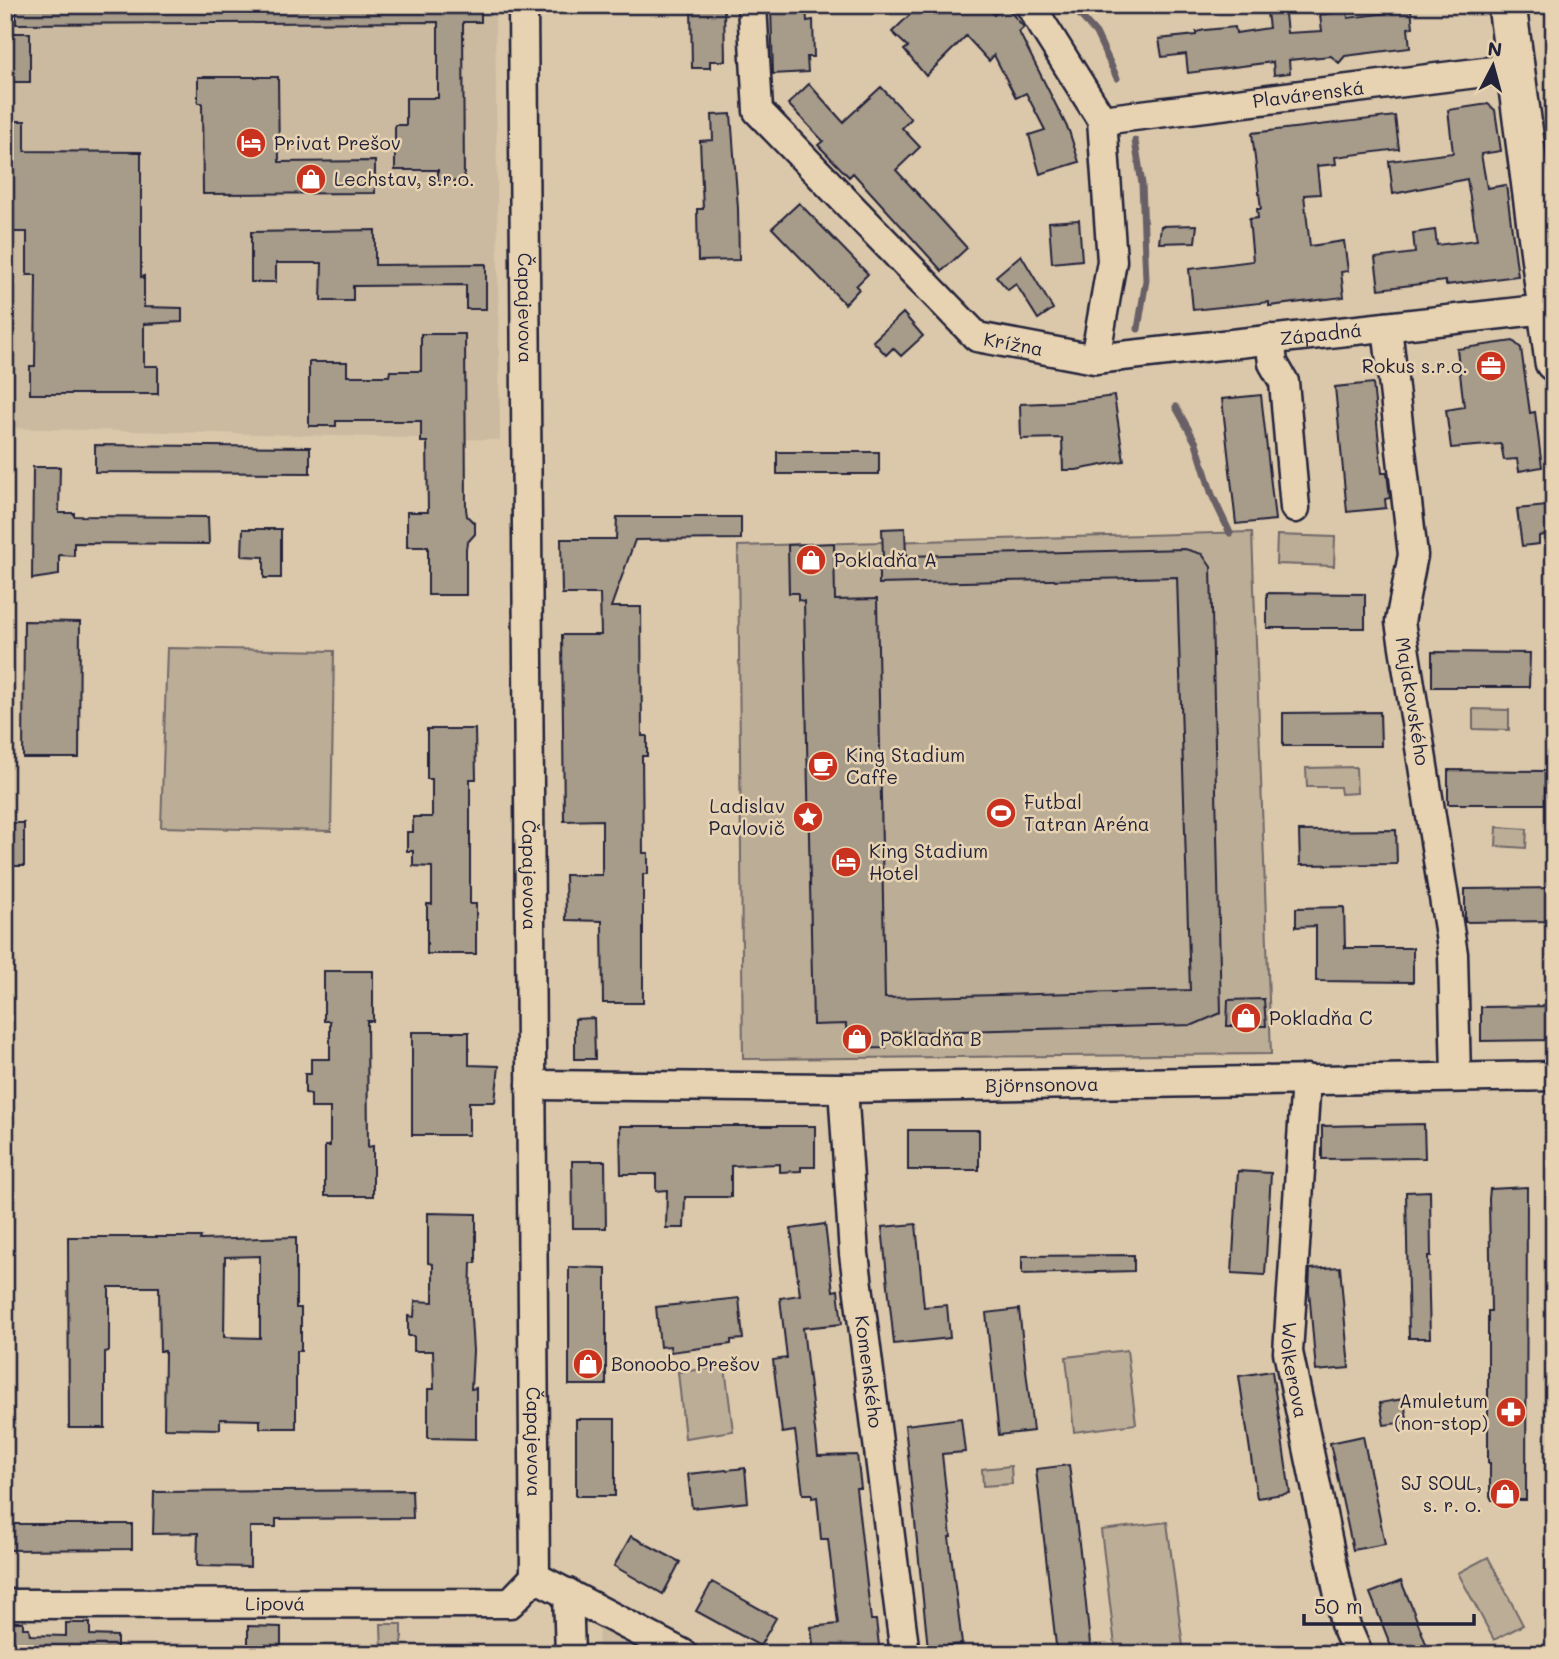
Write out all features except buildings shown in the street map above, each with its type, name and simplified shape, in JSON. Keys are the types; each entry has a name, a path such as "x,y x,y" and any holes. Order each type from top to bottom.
{"main road":[{"path":"1507,5 1554,362"}],"street":[{"name":"Čapajevova","path":"523,5 535,1577"},
{"name":"Krížna","path":"752,5 758,111 767,121 977,337 1095,359"},
{"path":"1030,5 1102,120 1112,261 1095,359"},
{"name":"Plavárenská","path":"1102,120 1516,68"},
{"name":"Západná","path":"1095,359 1546,309"},
{"name":"Majakovského","path":"1387,327 1413,555 1400,622 1453,954 1456,1077"},
{"path":"1270,340 1273,363 1284,382 1295,508"},
{"name":"Björnsonova","path":"531,1085 843,1088 1554,1076"},
{"name":"Wolkerova","path":"1306,1079 1288,1352 1345,1624 1358,1654"},
{"name":"Komenského","path":"843,1088 854,1254 905,1654"},
{"path":"535,1577 683,1654"},
{"name":"Lipová","path":"5,1604 510,1603 535,1577"},
{"path":"568,1593 570,1654"}],"shaded area":[{"path":"5,5 495,5 500,440 5,428"},
{"name":"Futbal Tatran Aréna","path":"1252,532 1271,1054 743,1059 738,546"},
{"path":"1277,535 1335,537 1334,566 1276,564"},
{"path":"167,648 334,651 331,831 161,827"},
{"path":"1473,709 1509,710 1509,730 1473,729"},
{"path":"1356,767 1357,793 1341,794 1340,787 1307,787 1306,768"},
{"path":"1497,827 1527,829 1526,848 1496,846"},
{"path":"1127,1350 1136,1424 1074,1432 1066,1357"},
{"path":"725,1367 733,1431 685,1438 678,1372"},
{"path":"1011,1466 1012,1484 983,1486 982,1469"},
{"path":"1167,1522 1184,1654 1116,1654 1101,1530"},
{"path":"1488,1557 1523,1625 1494,1640 1458,1573"},
{"path":"599,1619 668,1654 598,1654"},
{"path":"381,1624 402,1624 402,1654 382,1654"}],"waterway":[{"path":"1071,5 1096,33 1117,78"},
{"path":"1135,141 1142,184 1146,280 1138,329"},
{"path":"1176,407 1196,443 1212,495 1230,533"}],"place":[{"name":"Privat Prešov","path":"251,143"},
{"name":"Lechstav, s.r.o.","path":"311,179"},
{"name":"Rokus s.r.o.","path":"1491,366"},
{"name":"Pokladňa A","path":"811,560"},
{"name":"King Stadium Caffe","path":"823,766"},
{"name":"Futbal Tatran Aréna","path":"1001,813"},
{"name":"Ladislav Pavlovič","path":"808,817"},
{"name":"King Stadium Hotel","path":"846,862"},
{"name":"Pokladňa C","path":"1246,1018"},
{"name":"Pokladňa B","path":"857,1039"},
{"name":"Bonoobo Prešov","path":"588,1364"},
{"name":"Amuletum (non-stop)","path":"1511,1412"},
{"name":"SJ SOUL, s. r. o.","path":"1505,1494"}]}
